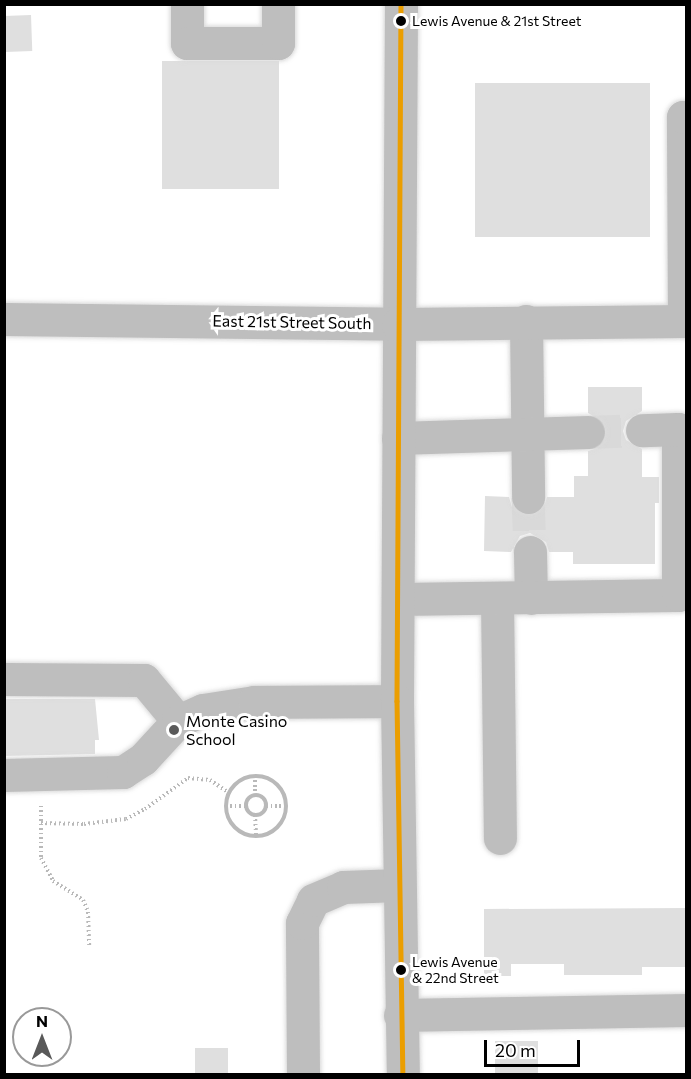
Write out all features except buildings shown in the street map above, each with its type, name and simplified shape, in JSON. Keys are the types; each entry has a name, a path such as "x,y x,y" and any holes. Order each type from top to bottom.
{"main road":[{"path":"187,4 187,42 278,42 278,4"},
{"path":"401,4 398,701 400,1015 403,1074"},
{"path":"685,321 683,117 687,117"},
{"name":"East 21st Street South","path":"4,319 398,324 685,321"},
{"path":"526,321 528,497"},
{"path":"398,599 678,596 678,429 642,430"},
{"path":"398,438 588,432"},
{"path":"530,552 531,598"},
{"path":"497,598 500,838"},
{"path":"4,679 144,680 178,721"},
{"path":"4,775 123,772 143,759 178,721 202,710 254,702 398,701"},
{"path":"303,1074 302,923 313,900 343,887 399,885"},
{"path":"400,1015 687,1010"}],"path":[{"path":"41,775 41,858 46,872 53,881 83,900 88,912 89,947"},
{"path":"246,806 255,795 255,776"},
{"path":"255,776 280,788 286,806 284,815 273,830 256,836 236,829 226,806 229,793 236,784 255,776"},
{"path":"41,823 84,824 126,819 154,803 188,778 210,780 229,793"},
{"path":"255,795 262,798 266,806 263,813 255,815"},
{"path":"226,806 246,806 255,815 256,836"},
{"path":"266,806 286,806"}],"tunnel":[{"path":"588,432 642,430"},
{"path":"528,497 530,552"}],"transit line":[{"path":"401,4 397,701 403,1074"}],"place":[{"name":"Lewis Avenue & 21st Street","path":"401,21"},
{"name":"Monte Casino School","path":"174,730"},
{"name":"Lewis Avenue & 22nd Street","path":"401,970"}]}
